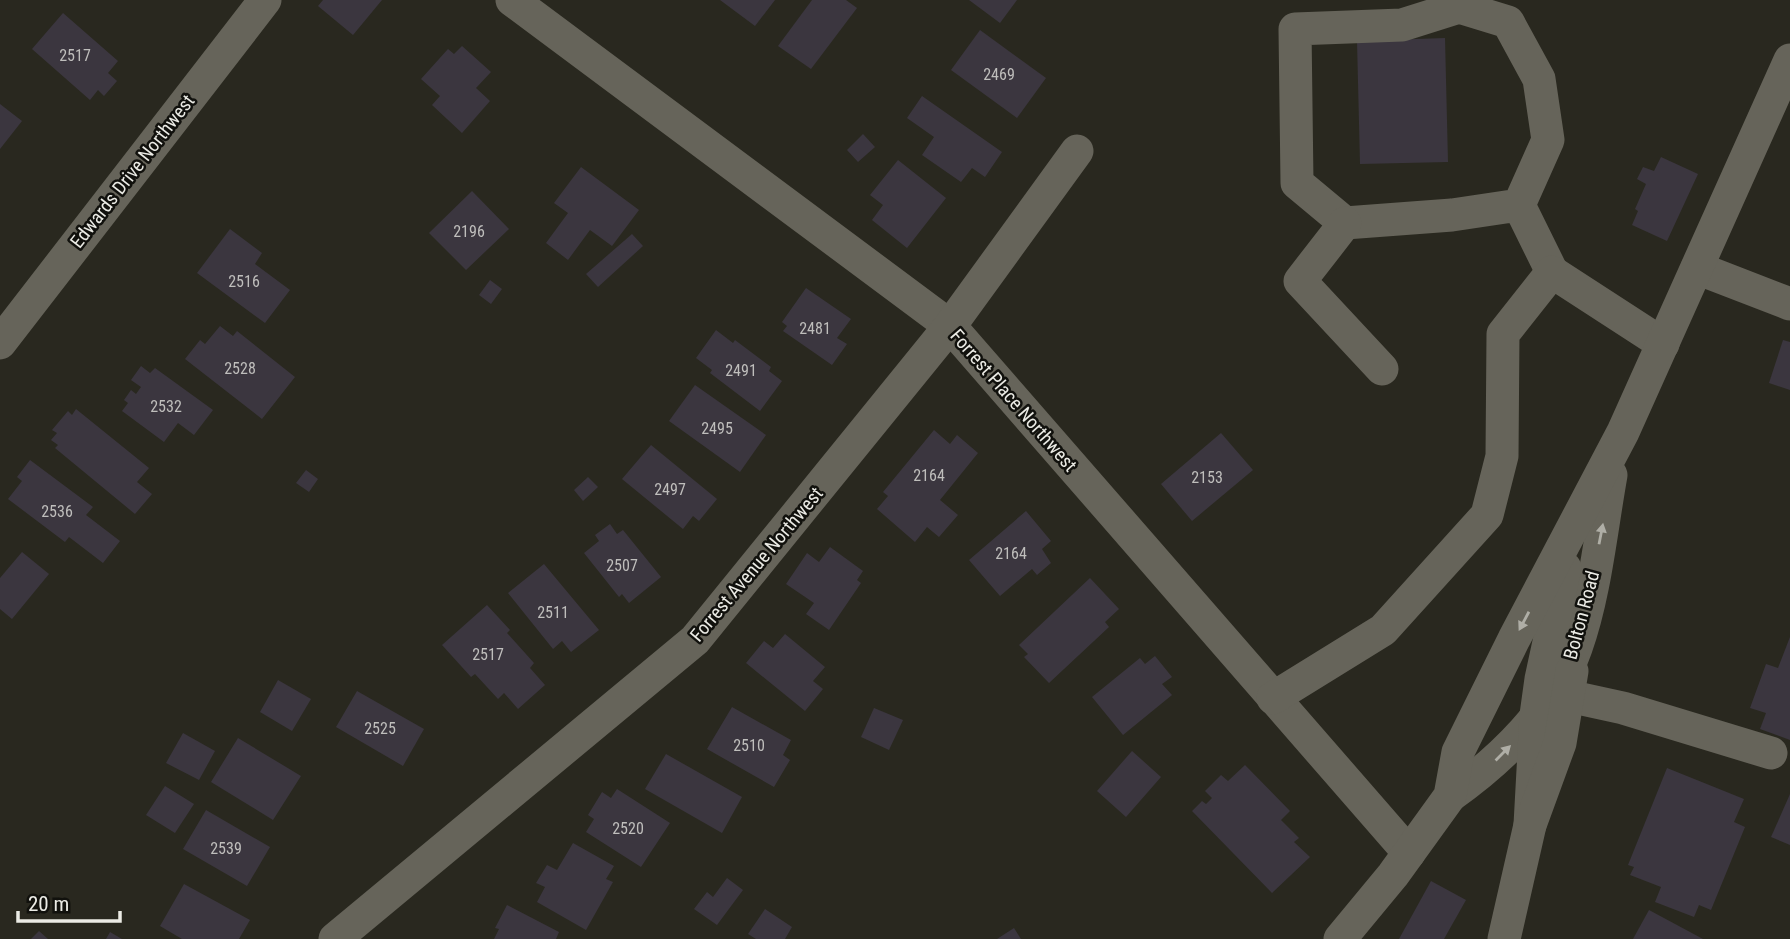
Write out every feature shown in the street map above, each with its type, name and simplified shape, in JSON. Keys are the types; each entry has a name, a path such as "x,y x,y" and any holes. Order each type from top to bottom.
{"street":[{"name":"Edwards Drive Northwest","path":"6,322 265,0"},
{"name":"Forrest Place Northwest","path":"512,0 950,326 1409,853"},
{"path":"1459,7 1508,22 1539,79 1548,140 1519,205 1452,215 1345,223 1297,183 1295,29 1402,25 1459,7"},
{"name":"Bolton Road","path":"1450,796 1458,752 1623,432 1790,60"},
{"name":"Forrest Avenue Northwest","path":"335,939 695,640 950,326 1077,151"},
{"path":"1519,205 1552,272 1663,344"},
{"path":"1345,223 1300,281 1382,369"},
{"path":"1697,268 1790,304"},
{"path":"1273,698 1383,631 1487,516 1502,456 1503,334 1552,272"},
{"name":"Bolton Road","path":"1340,939 1409,853 1450,796 1505,753 1559,683 1576,648 1592,581 1611,476 1623,432"},
{"path":"1530,825 1536,715 1541,680 1563,575 1579,517"},
{"path":"1504,939 1530,825 1560,743 1576,648"},
{"path":"1568,696 1623,708 1771,753"}],"building":[{"path":"323,0 382,0 353,35 318,6"},
{"path":"720,0 775,0 755,26"},
{"path":"812,0 846,0 857,8 811,69 778,46"},
{"path":"969,0 1017,0 1000,23"},
{"path":"63,13 118,61 108,73 117,81 104,96 98,90 90,100 32,49"},
{"path":"980,30 1046,78 1017,118 951,70"},
{"path":"1445,38 1448,162 1360,164 1357,41"},
{"path":"462,46 491,72 476,88 490,101 462,133 432,105 440,96 421,79 448,49 454,54"},
{"path":"922,96 1002,152 985,177 972,168 961,182 922,155 934,137 907,118"},
{"path":"0,104 22,121 0,149"},
{"path":"863,134 875,147 858,162 847,150"},
{"path":"1661,157 1698,174 1667,241 1632,225 1638,211 1635,209 1646,184 1637,179 1643,167 1654,171"},
{"path":"898,160 946,198 907,248 872,220 883,205 870,195"},
{"path":"581,167 639,210 612,246 590,230 568,260 546,243 568,213 554,203"},
{"path":"472,191 509,229 466,270 429,233"},
{"path":"230,229 262,253 255,264 290,290 265,323 197,273"},
{"path":"632,234 643,246 598,287 586,274"},
{"path":"490,280 502,289 491,304 479,295"},
{"path":"806,288 851,319 837,338 847,344 832,365 783,331 787,326 782,322"},
{"path":"220,326 233,336 237,331 295,377 262,419 185,359 200,340 205,344"},
{"path":"716,330 733,343 735,340 771,367 769,371 782,381 760,411 710,373 712,370 696,358"},
{"path":"1783,340 1790,342 1790,390 1769,383"},
{"path":"141,366 150,373 155,368 213,410 194,435 178,423 164,442 122,411 128,403 124,400 131,390 136,394 141,387 131,380"},
{"path":"695,385 766,435 740,472 669,421"},
{"path":"76,409 149,468 137,482 152,494 135,514 55,448 58,445 51,440 57,433 52,430 68,411 72,415"},
{"path":"934,430 950,444 957,435 978,453 940,500 958,515 939,537 927,527 915,542 877,509 888,496 883,492"},
{"path":"1221,433 1253,470 1192,521 1161,484"},
{"path":"651,445 717,499 699,521 693,516 683,529 622,479"},
{"path":"30,460 93,507 86,515 120,541 103,563 69,537 65,542 8,499 22,481 17,477"},
{"path":"306,470 318,479 309,492 296,483"},
{"path":"588,477 598,487 583,501 574,490"},
{"path":"1026,511 1051,541 1042,549 1051,563 1037,575 1032,569 1000,596 969,560"},
{"path":"610,524 617,534 623,530 661,577 629,603 622,594 619,597 584,553 599,541 595,535"},
{"path":"830,547 863,571 857,580 861,583 829,630 806,614 814,603 786,584 807,553 819,562"},
{"path":"22,552 49,574 12,619 0,609 0,578"},
{"path":"544,564 599,630 571,652 562,641 553,649 508,593"},
{"path":"1090,578 1119,609 1105,622 1109,627 1049,683 1024,657 1028,654 1019,645"},
{"path":"487,605 510,630 507,633 534,663 530,668 545,685 518,709 504,693 498,699 475,674 471,677 442,645"},
{"path":"785,634 825,667 813,681 823,689 805,711 746,663 764,641 773,648"},
{"path":"1790,637 1790,740 1760,729 1766,713 1750,708 1766,664 1778,668"},
{"path":"1155,656 1172,677 1162,684 1172,695 1123,735 1092,697 1140,658 1145,664"},
{"path":"278,680 311,699 292,731 260,712"},
{"path":"357,691 424,729 403,766 336,727"},
{"path":"732,707 791,740 783,755 790,760 774,787 707,749"},
{"path":"874,708 903,720 889,750 861,737"},
{"path":"183,733 215,751 199,780 166,763"},
{"path":"238,738 301,776 273,820 211,782"},
{"path":"1132,751 1161,777 1126,817 1097,791"},
{"path":"666,754 742,797 722,833 645,789"},
{"path":"1245,765 1290,811 1281,820 1299,838 1294,842 1310,857 1272,893 1192,811 1202,801 1206,804 1212,798 1205,791 1221,775 1228,781"},
{"path":"1667,768 1744,799 1734,822 1745,827 1711,910 1699,905 1694,917 1655,902 1661,887 1630,875 1634,867 1628,865"},
{"path":"165,786 194,804 175,833 146,815"},
{"path":"617,789 670,823 641,867 586,832 594,819 588,815 602,792 611,798"},
{"path":"1790,794 1790,845 1771,837"},
{"path":"206,810 270,847 247,886 183,849"},
{"path":"573,843 614,866 606,879 613,882 586,930 537,902 545,887 536,883 547,865 557,870"},
{"path":"727,878 743,890 717,925 694,909 707,892 713,897"},
{"path":"1431,881 1466,900 1444,939 1399,939"},
{"path":"184,884 250,920 239,939 182,939 160,926"},
{"path":"507,905 559,932 556,939 494,939 499,929 495,928"},
{"path":"765,909 792,927 785,939 756,939 748,934"},
{"path":"1649,910 1703,939 1633,939"},
{"path":"1014,928 1021,939 997,939"},
{"path":"39,931 48,939 31,939"},
{"path":"110,932 122,939 106,939"}]}
